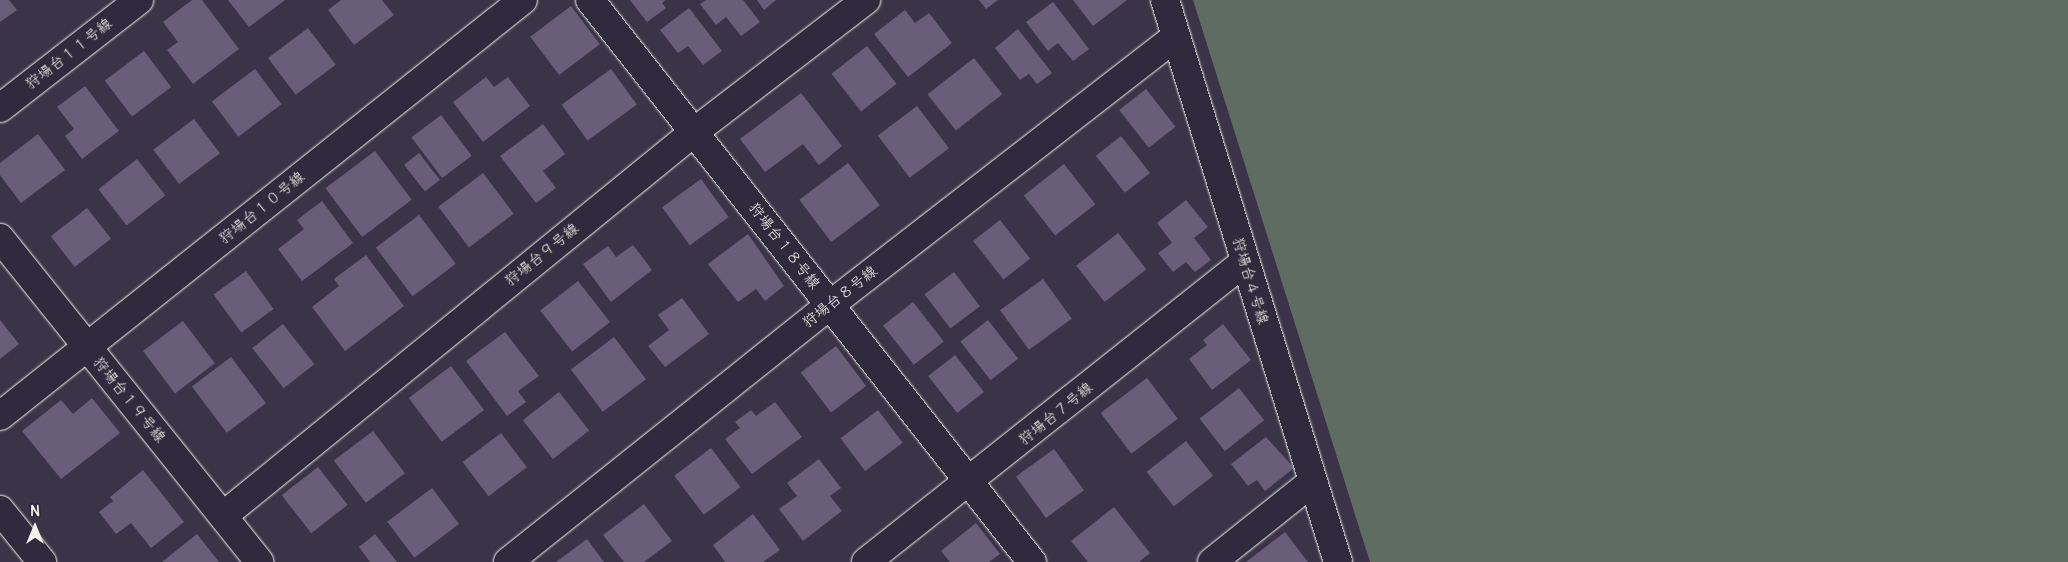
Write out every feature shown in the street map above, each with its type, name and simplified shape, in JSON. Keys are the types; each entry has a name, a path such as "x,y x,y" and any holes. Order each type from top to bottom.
{"street":[{"name":"狩場台１１号線","path":"0,108 139,0"},
{"name":"狩場台１０号線","path":"0,416 523,0"},
{"name":"狩場台１８号線","path":"590,0 1032,562"},
{"name":"狩場台９号線","path":"223,516 694,132 866,0"},
{"name":"狩場台４号線","path":"1165,0 1311,483 1338,562"},
{"name":"狩場台８号線","path":"508,562 830,305 1176,37"},
{"name":"狩場台１９号線","path":"0,238 260,562"},
{"name":"狩場台７号線","path":"866,562 970,483 1244,262"},
{"path":"1212,562 1311,483"},
{"path":"0,510 42,562"}],"green space":[{"path":"1193,0 2068,0 2068,562 1370,562"}],"building":[{"path":"0,0 9,0 17,10 0,22"},
{"path":"192,0 202,0 239,49 193,84 167,50 178,42 163,22"},
{"path":"228,0 285,0 249,27"},
{"path":"341,0 382,0 394,15 354,45 328,10"},
{"path":"630,0 666,0 662,3 666,8 647,22"},
{"path":"706,0 743,0 760,22 741,36 726,17 716,25 700,4"},
{"path":"757,0 776,0 764,10"},
{"path":"979,0 998,0 986,9"},
{"path":"1073,0 1127,0 1093,26"},
{"path":"1053,2 1089,49 1073,61 1058,43 1048,51 1026,22"},
{"path":"571,6 600,44 559,75 530,37"},
{"path":"689,8 722,51 703,65 688,46 678,53 660,30"},
{"path":"905,10 915,23 929,13 952,43 908,77 874,34"},
{"path":"308,28 336,65 296,95 268,58"},
{"path":"1018,29 1052,73 1037,84 1029,74 1020,80 995,48"},
{"path":"867,46 897,84 861,112 832,74"},
{"path":"144,51 171,87 132,116 105,80"},
{"path":"974,58 1002,94 956,131 928,94"},
{"path":"255,69 281,104 238,137 212,101"},
{"path":"611,69 637,105 588,140 562,105"},
{"path":"486,77 494,87 508,77 530,106 483,142 453,102"},
{"path":"85,86 119,131 82,159 65,136 74,129 57,107"},
{"path":"1146,89 1176,127 1149,148 1119,110"},
{"path":"801,93 842,146 819,165 803,144 765,172 740,139"},
{"path":"917,106 949,148 910,178 878,135"},
{"path":"441,115 472,156 442,178 411,137"},
{"path":"194,119 220,153 179,184 153,150"},
{"path":"543,124 565,154 543,171 556,188 536,203 500,156"},
{"path":"38,134 65,170 21,203 0,175 0,163"},
{"path":"1121,136 1150,173 1125,193 1096,156"},
{"path":"375,151 412,200 362,237 325,188"},
{"path":"419,153 440,180 425,191 404,165"},
{"path":"137,159 165,195 127,225 98,189"},
{"path":"848,163 880,205 831,242 799,200"},
{"path":"1064,164 1095,204 1055,236 1024,195"},
{"path":"483,173 514,214 469,247 438,207"},
{"path":"701,179 729,217 690,245 662,207"},
{"path":"1186,200 1208,227 1194,238 1211,260 1195,272 1186,262 1173,272 1158,253 1172,243 1157,223"},
{"path":"322,201 353,243 302,281 278,249 304,229 297,220"},
{"path":"87,208 111,239 75,267 51,236"},
{"path":"419,215 456,264 413,296 376,247"},
{"path":"1000,220 1030,259 1003,280 973,241"},
{"path":"1118,233 1146,269 1105,302 1076,266"},
{"path":"748,234 784,286 765,301 756,289 738,302 708,264"},
{"path":"633,245 652,270 611,302 583,264 608,246 616,257"},
{"path":"366,255 404,306 345,351 312,307 339,286 334,279"},
{"path":"246,271 274,309 241,333 214,295"},
{"path":"954,272 980,306 950,329 924,294"},
{"path":"1043,279 1072,319 1029,350 1000,310"},
{"path":"578,281 610,322 572,352 540,311"},
{"path":"682,298 709,334 665,367 648,346 669,330 658,315"},
{"path":"913,302 944,341 914,365 883,325"},
{"path":"0,320 19,344 0,359"},
{"path":"988,320 1018,359 991,380 960,342"},
{"path":"183,321 215,363 175,393 143,351"},
{"path":"283,324 314,364 284,388 252,348"},
{"path":"1223,324 1251,360 1212,390 1189,359 1207,345 1203,340"},
{"path":"505,332 539,376 518,391 526,402 507,416 466,361"},
{"path":"614,337 646,379 603,412 571,369"},
{"path":"836,346 866,386 831,412 801,372"},
{"path":"955,355 984,392 957,413 928,376"},
{"path":"231,357 266,403 227,433 192,386"},
{"path":"451,366 484,410 442,442 409,398"},
{"path":"1147,378 1178,419 1131,454 1101,413"},
{"path":"1239,388 1264,420 1225,451 1200,419"},
{"path":"559,392 589,431 553,459 523,420"},
{"path":"92,398 120,433 61,479 22,431 61,400 73,414"},
{"path":"775,402 802,437 752,474 725,439 740,428 735,422 751,410 756,416"},
{"path":"878,410 903,443 865,471 840,438"},
{"path":"373,431 405,473 366,503 334,460"},
{"path":"501,433 527,467 489,496 463,462"},
{"path":"1266,437 1294,468 1265,491 1257,480 1248,486 1231,464"},
{"path":"1186,441 1213,476 1174,506 1147,472"},
{"path":"711,448 740,487 704,515 674,476"},
{"path":"1054,449 1084,490 1046,518 1016,477"},
{"path":"819,459 841,488 830,496 842,511 803,541 779,509 797,496 787,483"},
{"path":"318,467 348,505 311,533 282,495"},
{"path":"143,470 184,522 151,548 131,523 116,534 99,512 113,501 110,497"},
{"path":"432,488 459,524 414,558 387,522"},
{"path":"644,504 672,541 644,562 624,562 603,535"},
{"path":"1114,507 1150,553 1139,562 1088,562 1071,541"},
{"path":"753,514 780,550 763,562 725,562 713,545"},
{"path":"976,523 1000,554 989,562 950,562 941,551"},
{"path":"1285,532 1308,562 1246,562"},
{"path":"197,534 219,562 162,562"},
{"path":"375,534 397,562 370,562 359,547"},
{"path":"587,539 604,562 556,562"}]}
